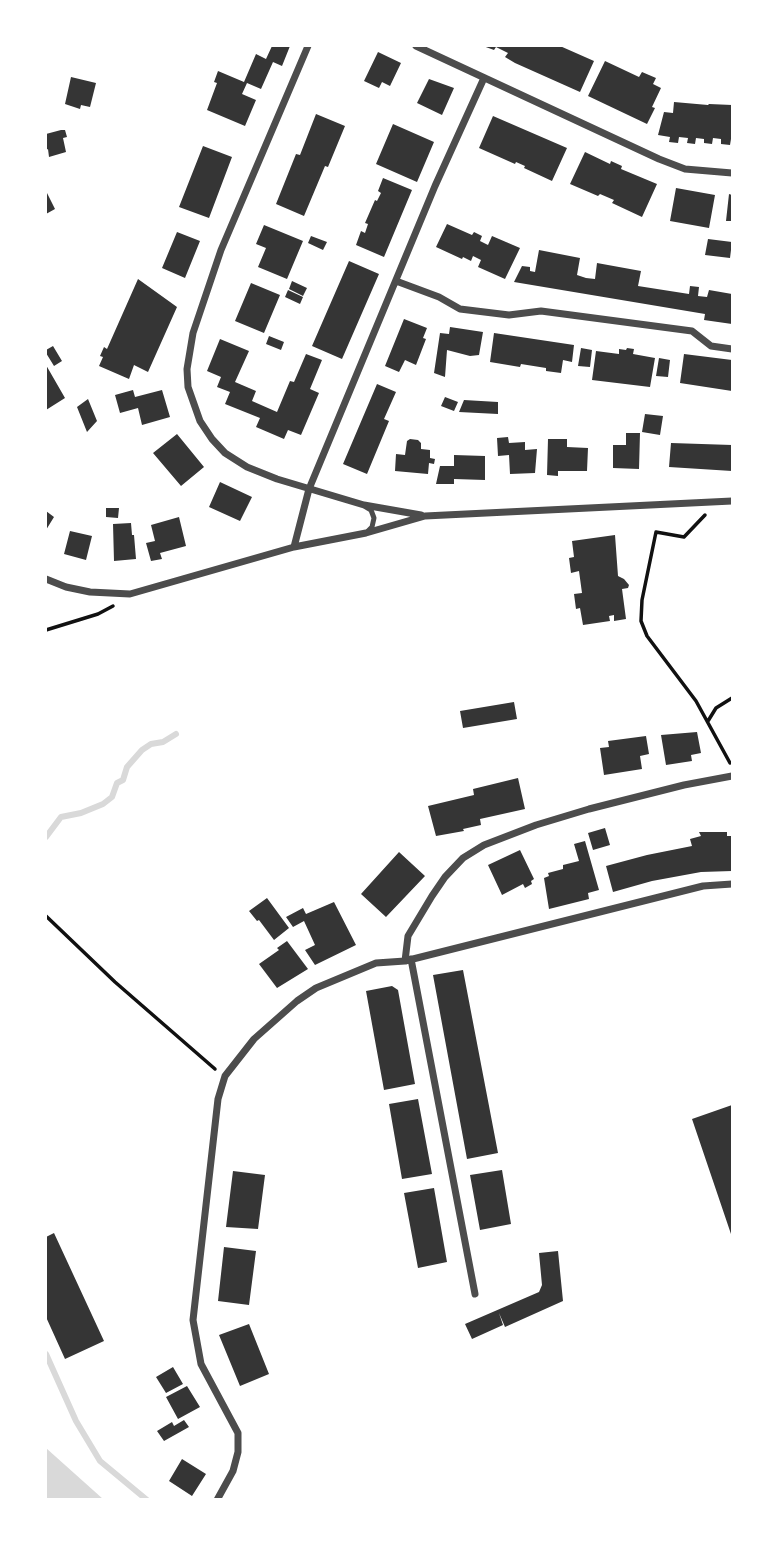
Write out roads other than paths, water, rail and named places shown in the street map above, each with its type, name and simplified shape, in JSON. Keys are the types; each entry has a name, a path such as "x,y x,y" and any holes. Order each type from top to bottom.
{"street":[{"path":"308,46 222,250 193,333 187,369 188,387 196,414 225,453 247,467 309,489 363,505 425,516 733,502"},
{"path":"416,46 685,169 733,173"},
{"path":"294,547 309,489 435,186 484,78"},
{"path":"396,281 439,297 460,309 509,315 541,311 692,331 711,346 733,349"},
{"path":"46,579 90,592 130,594 294,547 366,533 425,516"},
{"path":"475,1294 408,960 408,936 445,877 463,858 484,845 589,809 684,785 733,776"},
{"path":"217,1500 233,1471 238,1451 238,1433 201,1364 193,1320 218,1099 225,1076 254,1038 297,1000 316,988 376,963 408,960 704,886 733,884"}],"lane":[{"path":"363,505 370,510 374,519 372,527 366,533"}],"waterway":[{"path":"46,837 61,817 81,813 112,797 117,783 123,780 127,767 142,750 176,734"},
{"path":"46,1354 76,1421 100,1461 147,1500"}]}
